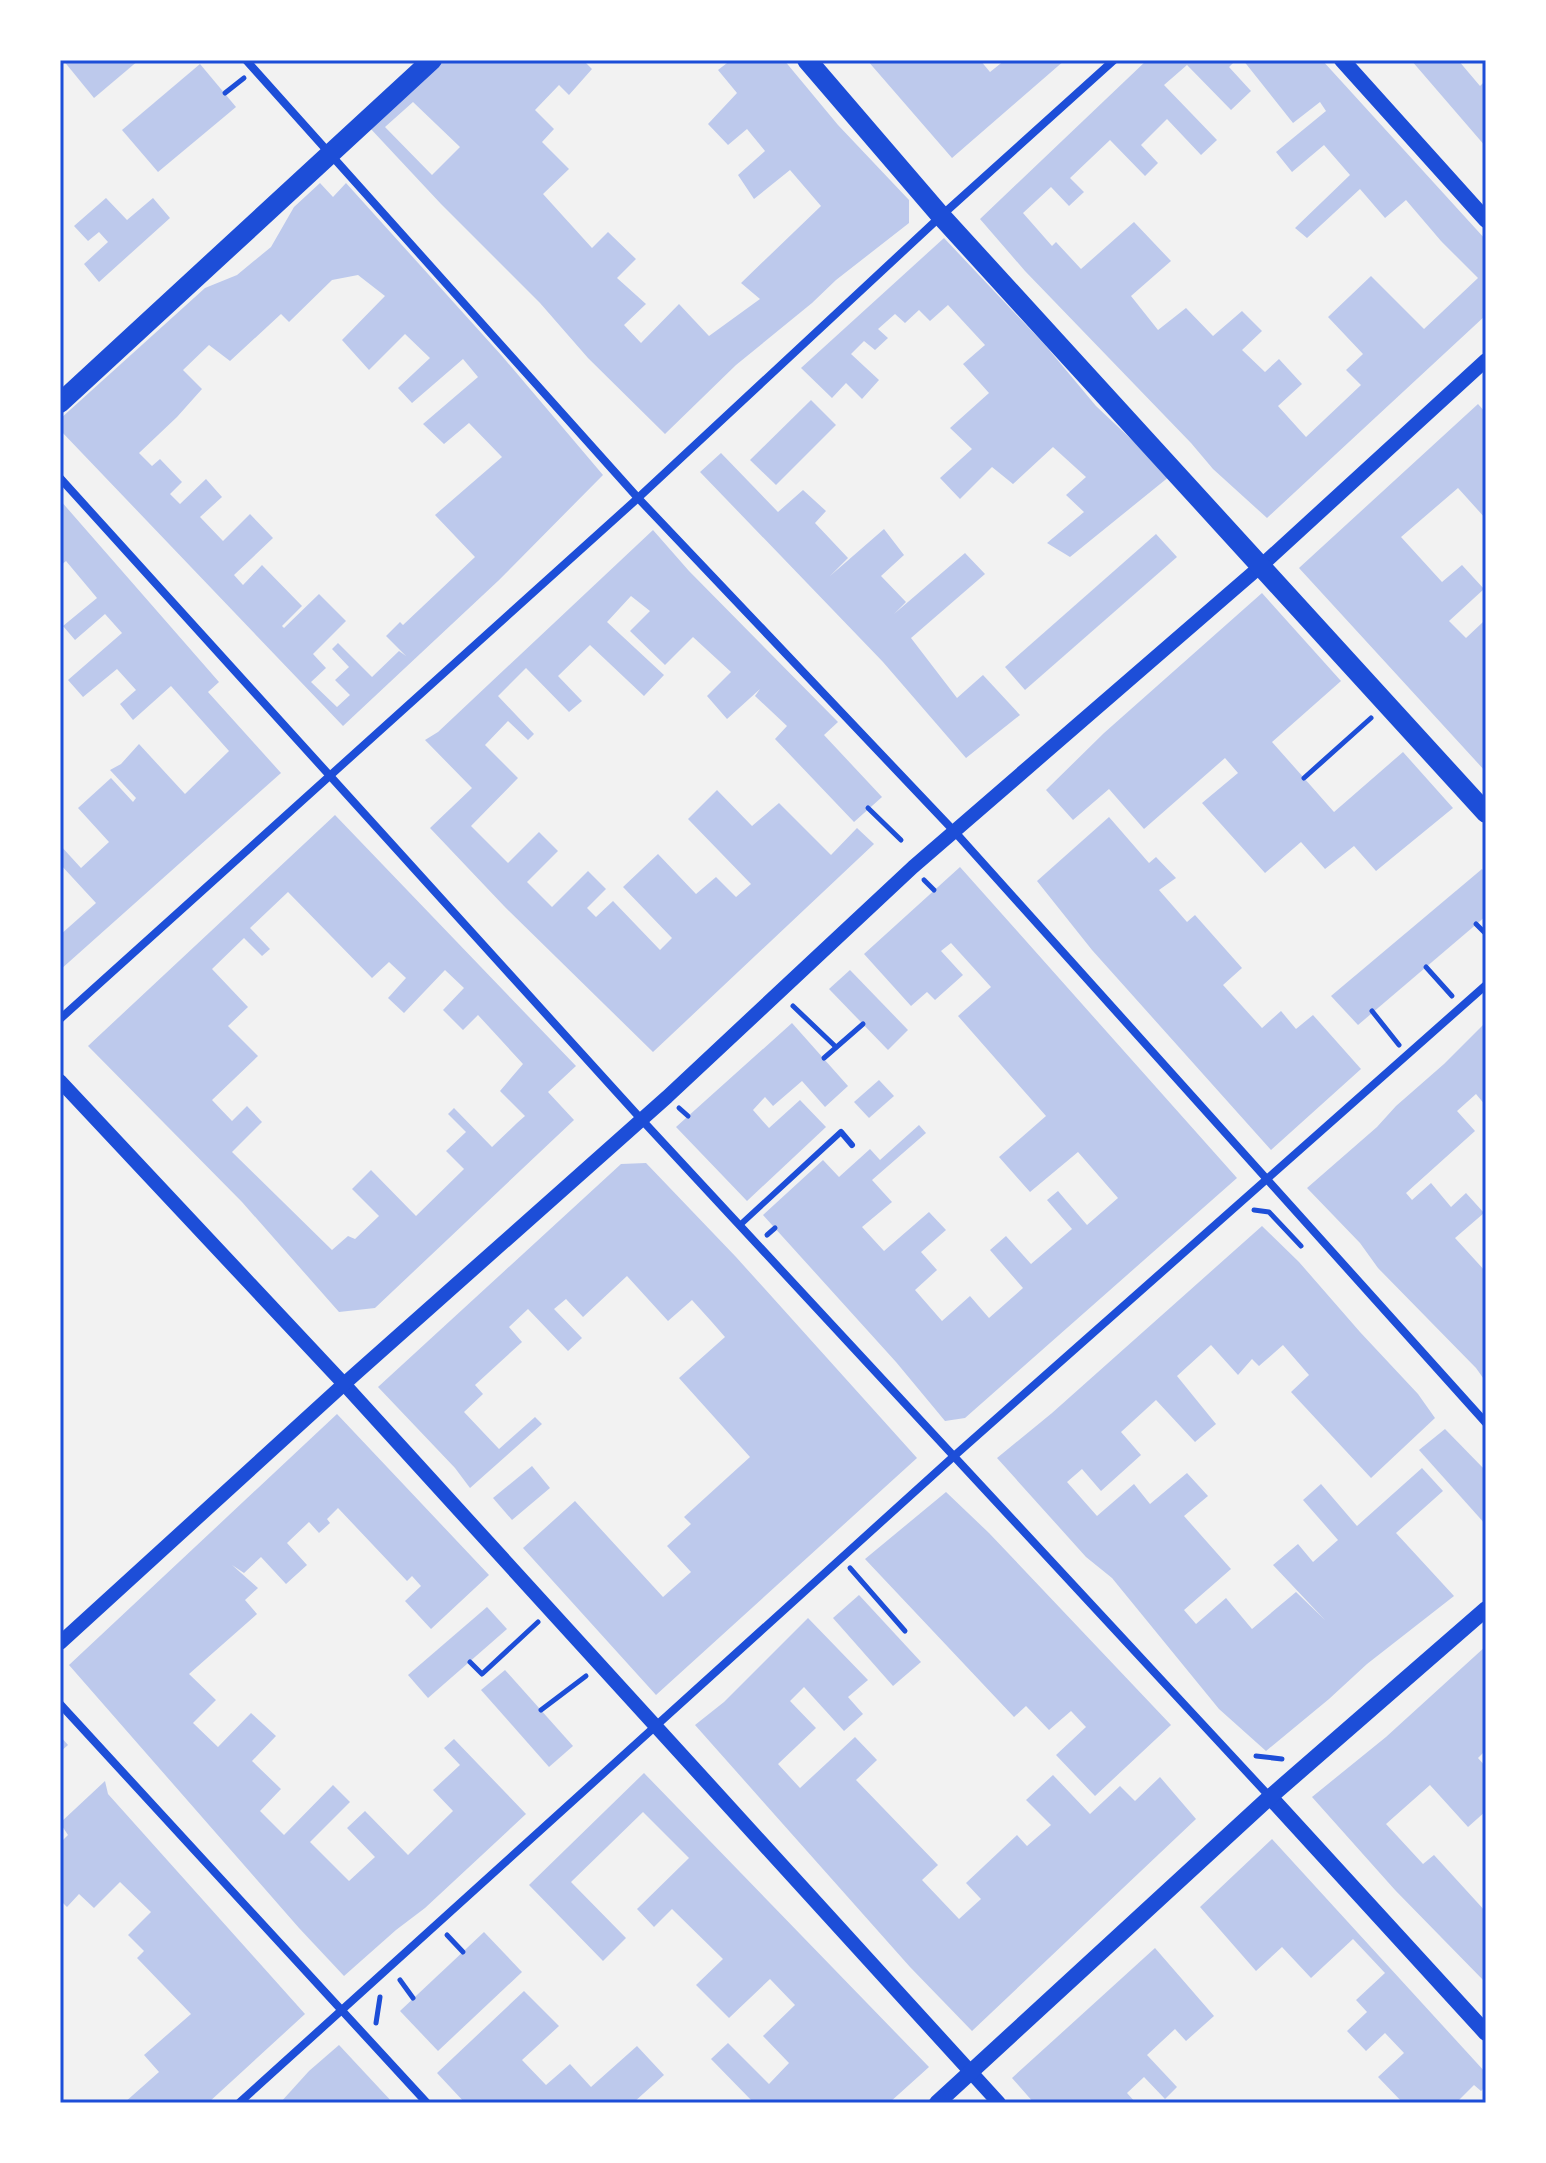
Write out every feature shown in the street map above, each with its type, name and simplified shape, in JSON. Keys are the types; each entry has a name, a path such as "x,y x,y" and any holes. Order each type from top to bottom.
{"main road":[{"path":"60,403 432,60"},
{"path":"807,60 941,216 1486,813"},
{"path":"1342,60 1486,220"},
{"path":"937,2103 1270,1797 1486,1609"},
{"path":"1270,1797 1486,2033"}],"street":[{"path":"246,60 638,498 954,831 1486,1423"},
{"path":"60,1019 638,498 1114,60"},
{"path":"60,1643 641,1119 954,831 1262,565 1486,360"},
{"path":"60,478 641,1119 1270,1797"},
{"path":"239,2103 953,1457 1486,985"},
{"path":"60,1081 344,1384 999,2103"},
{"path":"60,1704 427,2103"}],"lane":[{"path":"740,1225 841,1132 852,1145"}],"path":[{"path":"1304,778 1387,704"},
{"path":"868,808 901,840"},
{"path":"912,888 932,869"},
{"path":"1476,924 1486,934"},
{"path":"1426,967 1454,999 1464,989"},
{"path":"778,993 836,1047"},
{"path":"1372,1011 1408,1055"},
{"path":"824,1058 863,1024"},
{"path":"1389,1056 1411,1037"},
{"path":"1253,1210 1269,1212 1301,1247"},
{"path":"748,1218 765,1237"},
{"path":"841,1558 905,1631"},
{"path":"839,1578 862,1558"},
{"path":"528,1610 548,1633"},
{"path":"470,1662 482,1674 550,1610"},
{"path":"541,1710 598,1664"},
{"path":"576,1665 596,1687"},
{"path":"1250,1755 1286,1759"},
{"path":"438,1944 447,1935"},
{"path":"379,1998 409,1970"}],"building":[{"path":"63,60 139,60 94,98"},
{"path":"445,60 583,60 592,69 569,95 559,85 535,110 554,129 542,142 569,169 543,194 592,248 608,232 636,259 617,278 646,304 624,325 641,343 679,304 709,336 760,299 741,283 821,206 790,170 754,199 738,175 765,151 747,129 728,145 708,124 737,93 718,70 731,60 784,60 838,125 909,200 909,223 736,365 665,434 588,358 540,303 369,127","holes":["413,102 460,147 432,175 385,127"]},
{"path":"867,60 980,60 990,72 1005,60 1065,60 952,158"},
{"path":"1147,60 1236,60 1229,67 1251,91 1231,110 1187,65 1164,85 1217,140 1201,155 1167,119 1141,145 1158,163 1145,176 1110,140 1070,178 1084,192 1069,206 1051,187 1023,213 1052,246 1056,242 1081,269 1134,222 1171,261 1131,296 1158,330 1186,308 1213,336 1242,311 1262,331 1242,350 1265,372 1279,359 1302,384 1278,406 1306,437 1361,385 1346,370 1363,354 1328,317 1371,276 1424,329 1478,278 1406,200 1385,218 1360,189 1307,238 1295,228 1350,175 1324,145 1292,172 1276,152 1326,111 1320,102 1293,123 1243,60 1322,60 1486,240 1486,315 1267,518 1213,469 1025,271 980,219"},
{"path":"1411,60 1458,60 1480,86 1486,80 1486,147"},
{"path":"200,64 236,107 158,172 122,130"},
{"path":"320,183 333,197 346,183 502,356 603,475 498,581 343,726 60,430 60,419 205,288 237,275 271,247 294,207","holes":["358,275 385,296 342,340 369,370 405,334 430,358 398,388 412,403 463,359 478,377 423,424 444,444 469,423 502,457 435,515 475,557 403,625 400,622 386,636 406,656 399,651 372,677 338,643 332,649 349,667 335,680 350,695 337,707 311,682 326,668 313,654 346,621 319,594 284,628 282,626 302,606 262,565 243,585 234,575 273,538 250,514 223,541 200,517 222,497 206,479 180,504 170,494 182,482 160,459 152,466 139,453 202,389 183,370 209,345 230,361 281,314 289,322 332,280"]},
{"path":"106,198 127,220 153,198 170,218 99,282 84,264 108,242 99,232 88,241 74,226"},
{"path":"944,238 1045,345 1096,406 1170,476 1070,557 1047,543 1084,512 1066,495 1086,477 1053,447 1013,484 992,467 960,499 940,478 972,449 950,428 989,393 963,364 985,345 948,305 930,321 919,310 905,323 895,314 878,329 888,338 875,350 864,341 851,354 879,380 862,399 846,383 832,398 801,368"},
{"path":"811,400 836,425 776,485 750,460"},
{"path":"1478,404 1486,413 1486,519 1458,488 1401,537 1442,582 1462,565 1484,589 1449,621 1466,638 1483,622 1486,625 1486,772 1299,568"},
{"path":"721,453 778,512 803,490 826,511 815,523 848,558 830,576 884,529 904,555 881,576 906,602 894,614 965,553 985,574 911,638 957,698 983,675 1020,715 966,758 883,662 700,472"},
{"path":"60,500 219,682 208,692 281,773 60,970 60,935 96,903 60,864 60,845 81,868 109,842 78,808 111,778 133,802 136,798 110,770 121,764 139,744 185,794 229,751 171,686 133,720 120,704 136,690 117,669 83,697 68,680 122,633 105,614 75,640 63,626 97,598 66,561 60,566"},
{"path":"653,530 689,571 838,722 824,735 882,797 854,822 775,739 787,726 755,696 760,689 727,719 707,696 731,672 693,637 665,665 630,631 650,611 631,596 607,622 664,675 644,696 590,645 558,676 582,701 569,712 526,668 498,696 534,734 528,740 508,721 485,745 518,778 471,826 508,863 539,832 558,851 527,882 552,907 588,871 606,889 587,908 596,917 613,901 660,950 672,938 623,887 658,854 696,894 716,877 736,897 751,884 688,819 717,790 752,826 779,803 831,855 857,828 874,844 653,1052 504,906 430,828 472,788 425,740 438,732"},
{"path":"1156,534 1177,557 1025,690 1005,667"},
{"path":"1262,593 1341,681 1272,742 1334,812 1403,752 1453,808 1376,871 1354,846 1325,869 1301,842 1265,873 1202,803 1238,773 1225,758 1144,829 1109,789 1073,820 1046,790 1104,733"},
{"path":"335,815 576,1066 548,1092 574,1120 375,1308 339,1312 242,1202 88,1046","holes":["288,892 372,978 389,962 406,978 388,998 404,1013 445,970 464,988 443,1010 463,1030 478,1015 523,1064 500,1091 525,1116 492,1147 454,1108 448,1114 466,1132 446,1151 464,1169 416,1216 371,1170 352,1189 379,1216 355,1239 348,1236 332,1250 232,1152 262,1122 247,1106 232,1121 212,1100 258,1056 228,1026 248,1007 212,969 244,938 262,956 270,949 250,928"]},
{"path":"1109,817 1149,863 1156,857 1176,878 1159,890 1187,922 1195,915 1242,968 1223,985 1262,1028 1281,1011 1296,1029 1313,1015 1361,1069 1271,1150 1092,950 1037,881"},
{"path":"960,867 1237,1178 965,1418 945,1421 763,1215 823,1160 839,1177 870,1149 880,1160 919,1125 926,1133 872,1180 892,1202 862,1227 884,1251 929,1212 946,1230 921,1252 937,1270 915,1290 942,1321 970,1296 989,1318 1023,1288 990,1250 1006,1236 1031,1264 1072,1229 1047,1200 1058,1191 1087,1225 1118,1198 1078,1152 1030,1192 999,1157 1046,1116 958,1016 991,987 951,943 941,951 963,975 935,1000 927,992 911,1006 864,954"},
{"path":"1482,869 1486,874 1486,916 1358,1025 1331,996"},
{"path":"850,970 908,1030 888,1050 829,989"},
{"path":"1486,1022 1486,1106 1476,1094 1457,1111 1475,1131 1406,1193 1412,1200 1431,1183 1451,1207 1466,1193 1484,1213 1455,1238 1486,1272 1486,1382 1307,1188 1377,1127"},
{"path":"792,1023 848,1086 825,1107 802,1081 773,1106 765,1097 753,1110 769,1128 800,1100 826,1127 747,1201 676,1127"},
{"path":"879,1080 894,1096 869,1118 854,1102"},
{"path":"646,1163 736,1257 917,1458 656,1695 523,1548 575,1501 663,1597 691,1572 667,1546 691,1524 684,1517 750,1457 679,1378 725,1337 711,1321 692,1300 668,1321 627,1276 583,1317 566,1299 554,1309 582,1338 568,1351 528,1309 509,1327 522,1342 475,1385 483,1394 464,1412 499,1449 535,1417 542,1424 470,1488 378,1387 621,1164"},
{"path":"1262,1226 1299,1262 1418,1394 1435,1418 1371,1478 1291,1392 1309,1375 1283,1345 1259,1366 1252,1359 1238,1375 1211,1345 1177,1376 1216,1424 1195,1442 1156,1400 1121,1432 1141,1455 1101,1491 1082,1469 1067,1482 1097,1516 1134,1484 1150,1504 1187,1473 1208,1496 1184,1516 1231,1569 1184,1610 1196,1624 1226,1598 1252,1629 1296,1592 1325,1620 1273,1565 1298,1544 1313,1562 1338,1540 1303,1500 1321,1484 1357,1526 1422,1468 1443,1491 1396,1533 1454,1596 1367,1664 1266,1751 1219,1709 1112,1578 1086,1557 997,1458"},
{"path":"337,1414 489,1575 431,1629 405,1601 421,1586 412,1576 407,1581 338,1508 327,1519 330,1523 319,1533 309,1522 287,1543 307,1565 286,1584 261,1557 244,1573 232,1565 258,1588 245,1600 257,1614 189,1674 216,1700 193,1723 218,1747 251,1713 276,1736 252,1761 281,1789 260,1811 284,1835 333,1785 350,1802 310,1842 349,1881 375,1857 347,1828 365,1811 408,1855 453,1811 433,1790 460,1765 444,1748 454,1739 526,1814 425,1908 344,1976 69,1665"},
{"path":"1445,1429 1486,1471 1486,1525 1419,1450"},
{"path":"532,1466 550,1488 512,1520 493,1498"},
{"path":"946,1492 989,1533 1171,1725 1095,1796 1056,1755 1086,1727 1071,1711 1049,1730 1026,1706 1014,1717 865,1559"},
{"path":"859,1595 921,1662 893,1686 833,1618"},
{"path":"487,1607 507,1629 428,1698 408,1675"},
{"path":"808,1618 868,1680 848,1697 863,1714 844,1731 804,1687 790,1701 816,1728 778,1764 800,1788 855,1737 877,1760 856,1780 938,1865 922,1880 959,1919 981,1899 966,1883 1017,1835 1027,1846 1051,1825 1026,1800 1053,1775 1090,1814 1120,1786 1135,1801 1160,1777 1196,1819 972,2031 910,1967 695,1725 724,1702"},
{"path":"1486,1646 1486,1750 1478,1758 1486,1767 1486,1811 1468,1827 1430,1785 1386,1824 1423,1864 1434,1855 1486,1912 1486,1983 1395,1890 1312,1797 1386,1737"},
{"path":"505,1670 573,1746 549,1767 481,1690"},
{"path":"60,1736 68,1745 60,1752"},
{"path":"644,1773 929,2067 889,2103 750,2103 752,2101 711,2059 728,2043 769,2084 789,2063 763,2036 795,2005 770,1979 729,2018 696,1985 723,1959 672,1909 654,1927 637,1909 689,1858 643,1812 571,1882 626,1938 603,1961 529,1885"},
{"path":"105,1781 108,1794 305,2014 208,2103 124,2103 159,2072 144,2055 191,2014 137,1958 144,1951 128,1935 151,1912 120,1882 94,1908 79,1894 67,1907 60,1900 60,1843 68,1835 60,1823"},
{"path":"1272,1839 1486,2073 1486,2086 1481,2091 1474,2085 1456,2103 1403,2103 1378,2077 1404,2053 1385,2033 1366,2051 1347,2031 1367,2012 1356,2000 1385,1973 1353,1939 1311,1978 1282,1947 1256,1971 1200,1907"},
{"path":"484,1932 522,1972 438,2051 400,2011"},
{"path":"1155,1948 1214,2016 1186,2041 1175,2029 1147,2055 1177,2087 1165,2099 1144,2077 1127,2093 1136,2103 1034,2103 1012,2078"},
{"path":"524,1991 559,2026 522,2060 546,2085 570,2064 591,2087 637,2046 664,2075 633,2103 465,2103 437,2073"},
{"path":"339,2045 393,2103 280,2103 309,2071"}]}
